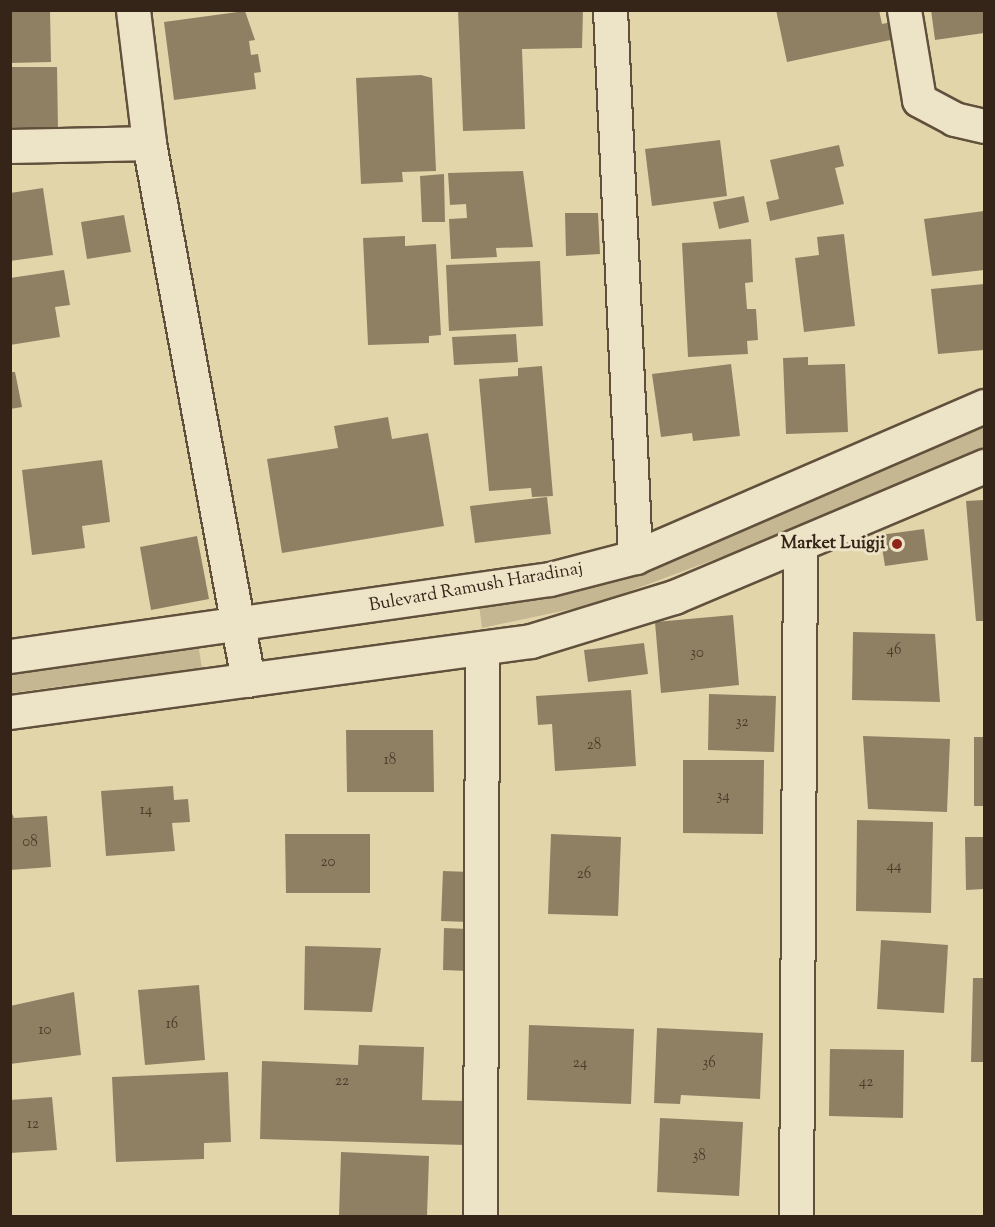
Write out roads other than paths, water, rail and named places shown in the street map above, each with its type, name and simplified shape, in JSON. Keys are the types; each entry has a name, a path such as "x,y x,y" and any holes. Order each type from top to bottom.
{"street":[{"path":"133,10 149,143 248,680"},
{"path":"610,10 635,557"},
{"path":"904,10 919,100 954,119 984,126"},
{"path":"10,146 149,143"},
{"name":"Bulevard Ramush Haradinaj","path":"10,656 240,627 550,579 635,557 984,406"},
{"path":"10,712 482,648 603,622 800,546 984,466"},
{"path":"796,1216 800,546"},
{"path":"480,1216 482,648"}],"place":[{"name":"Market Luigji","path":"897,544"}]}
